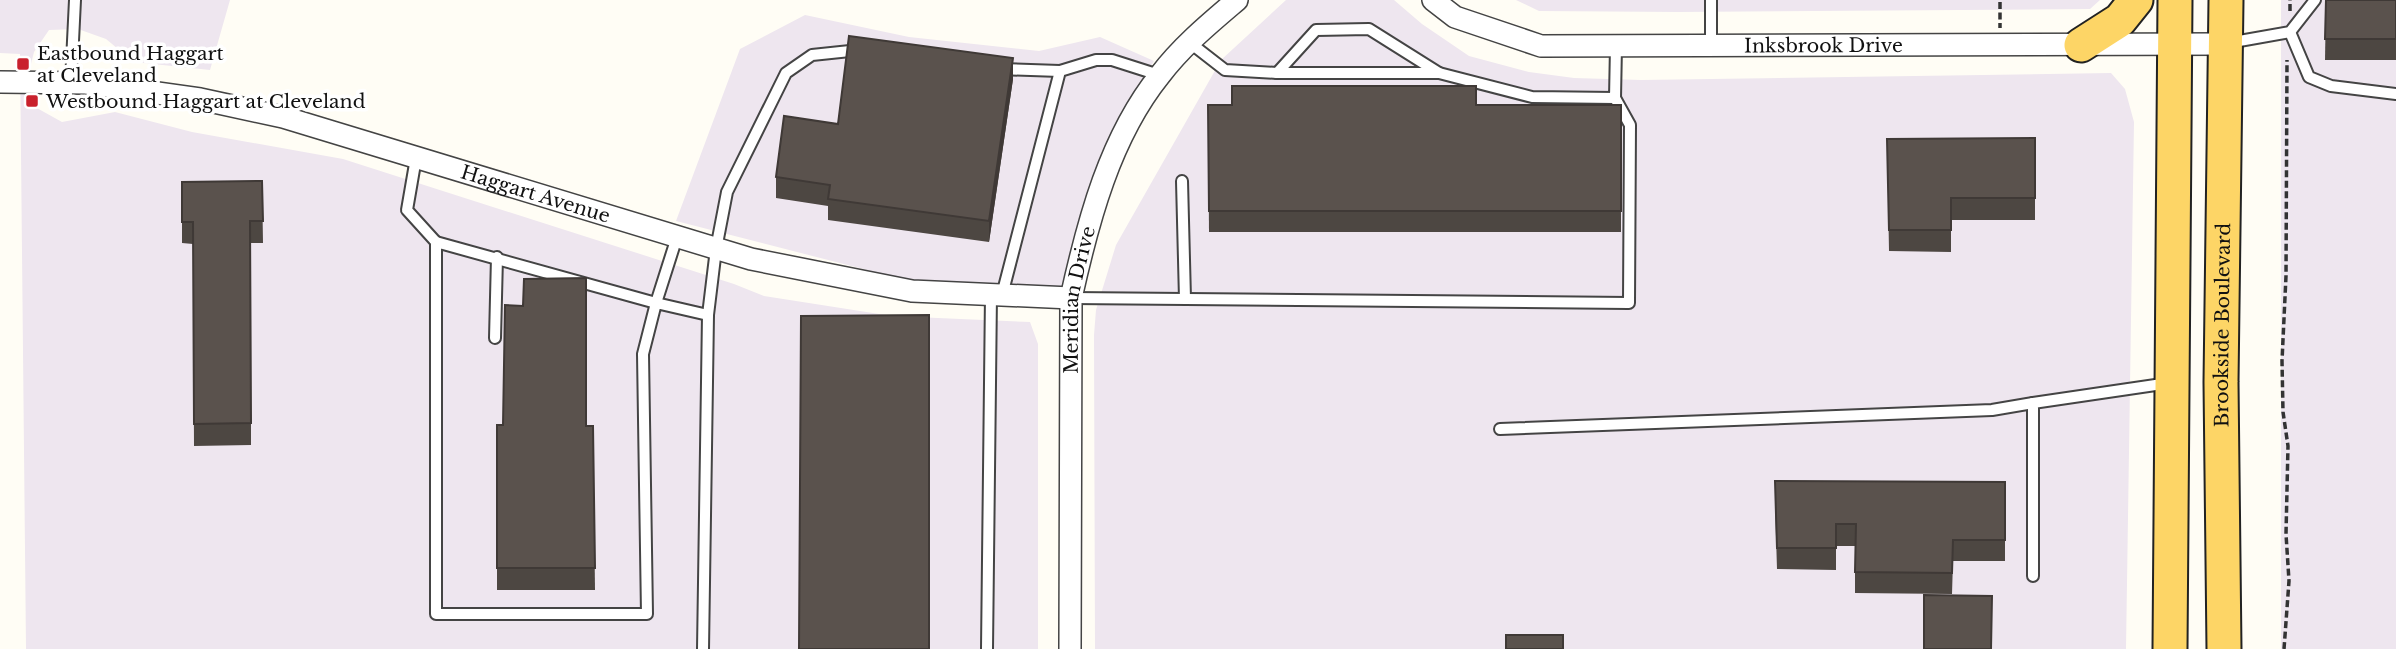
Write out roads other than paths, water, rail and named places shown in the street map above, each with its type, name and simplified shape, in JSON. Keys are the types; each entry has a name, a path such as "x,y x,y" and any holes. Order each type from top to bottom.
{"main road":[{"path":"2081,44 2120,20 2136,0"},
{"path":"2170,649 2175,0"},
{"name":"Brookside Boulevard","path":"2224,649 2221,382 2226,0"},
{"path":"2172,382 2221,382"}],"street":[{"name":"Meridian Drive","path":"1070,649 1071,298 1082,251 1105,175 1129,123 1159,75 1189,43 1237,0"},
{"name":"Inksbrook Drive","path":"1433,0 1455,17 1541,46 2225,44"},
{"name":"Haggart Avenue","path":"0,82 71,82 200,99 283,117 751,259 912,291 1071,298"}],"lane":[{"path":"71,82 75,0"},
{"path":"1711,0 1711,46"},
{"path":"2225,44 2288,32 2315,0"},
{"path":"1277,73 1316,30 1370,29 1439,73"},
{"path":"2288,32 2309,77 2331,86 2396,94"},
{"path":"1189,43 1225,70 1277,73 1439,73 1532,97 1615,98"},
{"path":"1071,298 1629,303 1630,125 1615,98 1616,46"},
{"path":"703,649 708,315 727,191 786,73 812,55 850,51 876,54"},
{"path":"984,67 1060,71 1096,60 1112,60 1159,75"},
{"path":"987,649 997,295 1060,71"},
{"path":"416,158 407,211 436,242 708,315"},
{"path":"1182,181 1185,299"},
{"path":"436,242 436,614 646,614 643,355 677,237"},
{"path":"495,338 496,257"},
{"path":"1500,429 1992,410 2172,382"},
{"path":"2033,403 2034,576"}],"place":[{"name":"Eastbound Haggart at Cleveland","path":"23,64"},
{"name":"Westbound Haggart at Cleveland","path":"32,101"}]}
